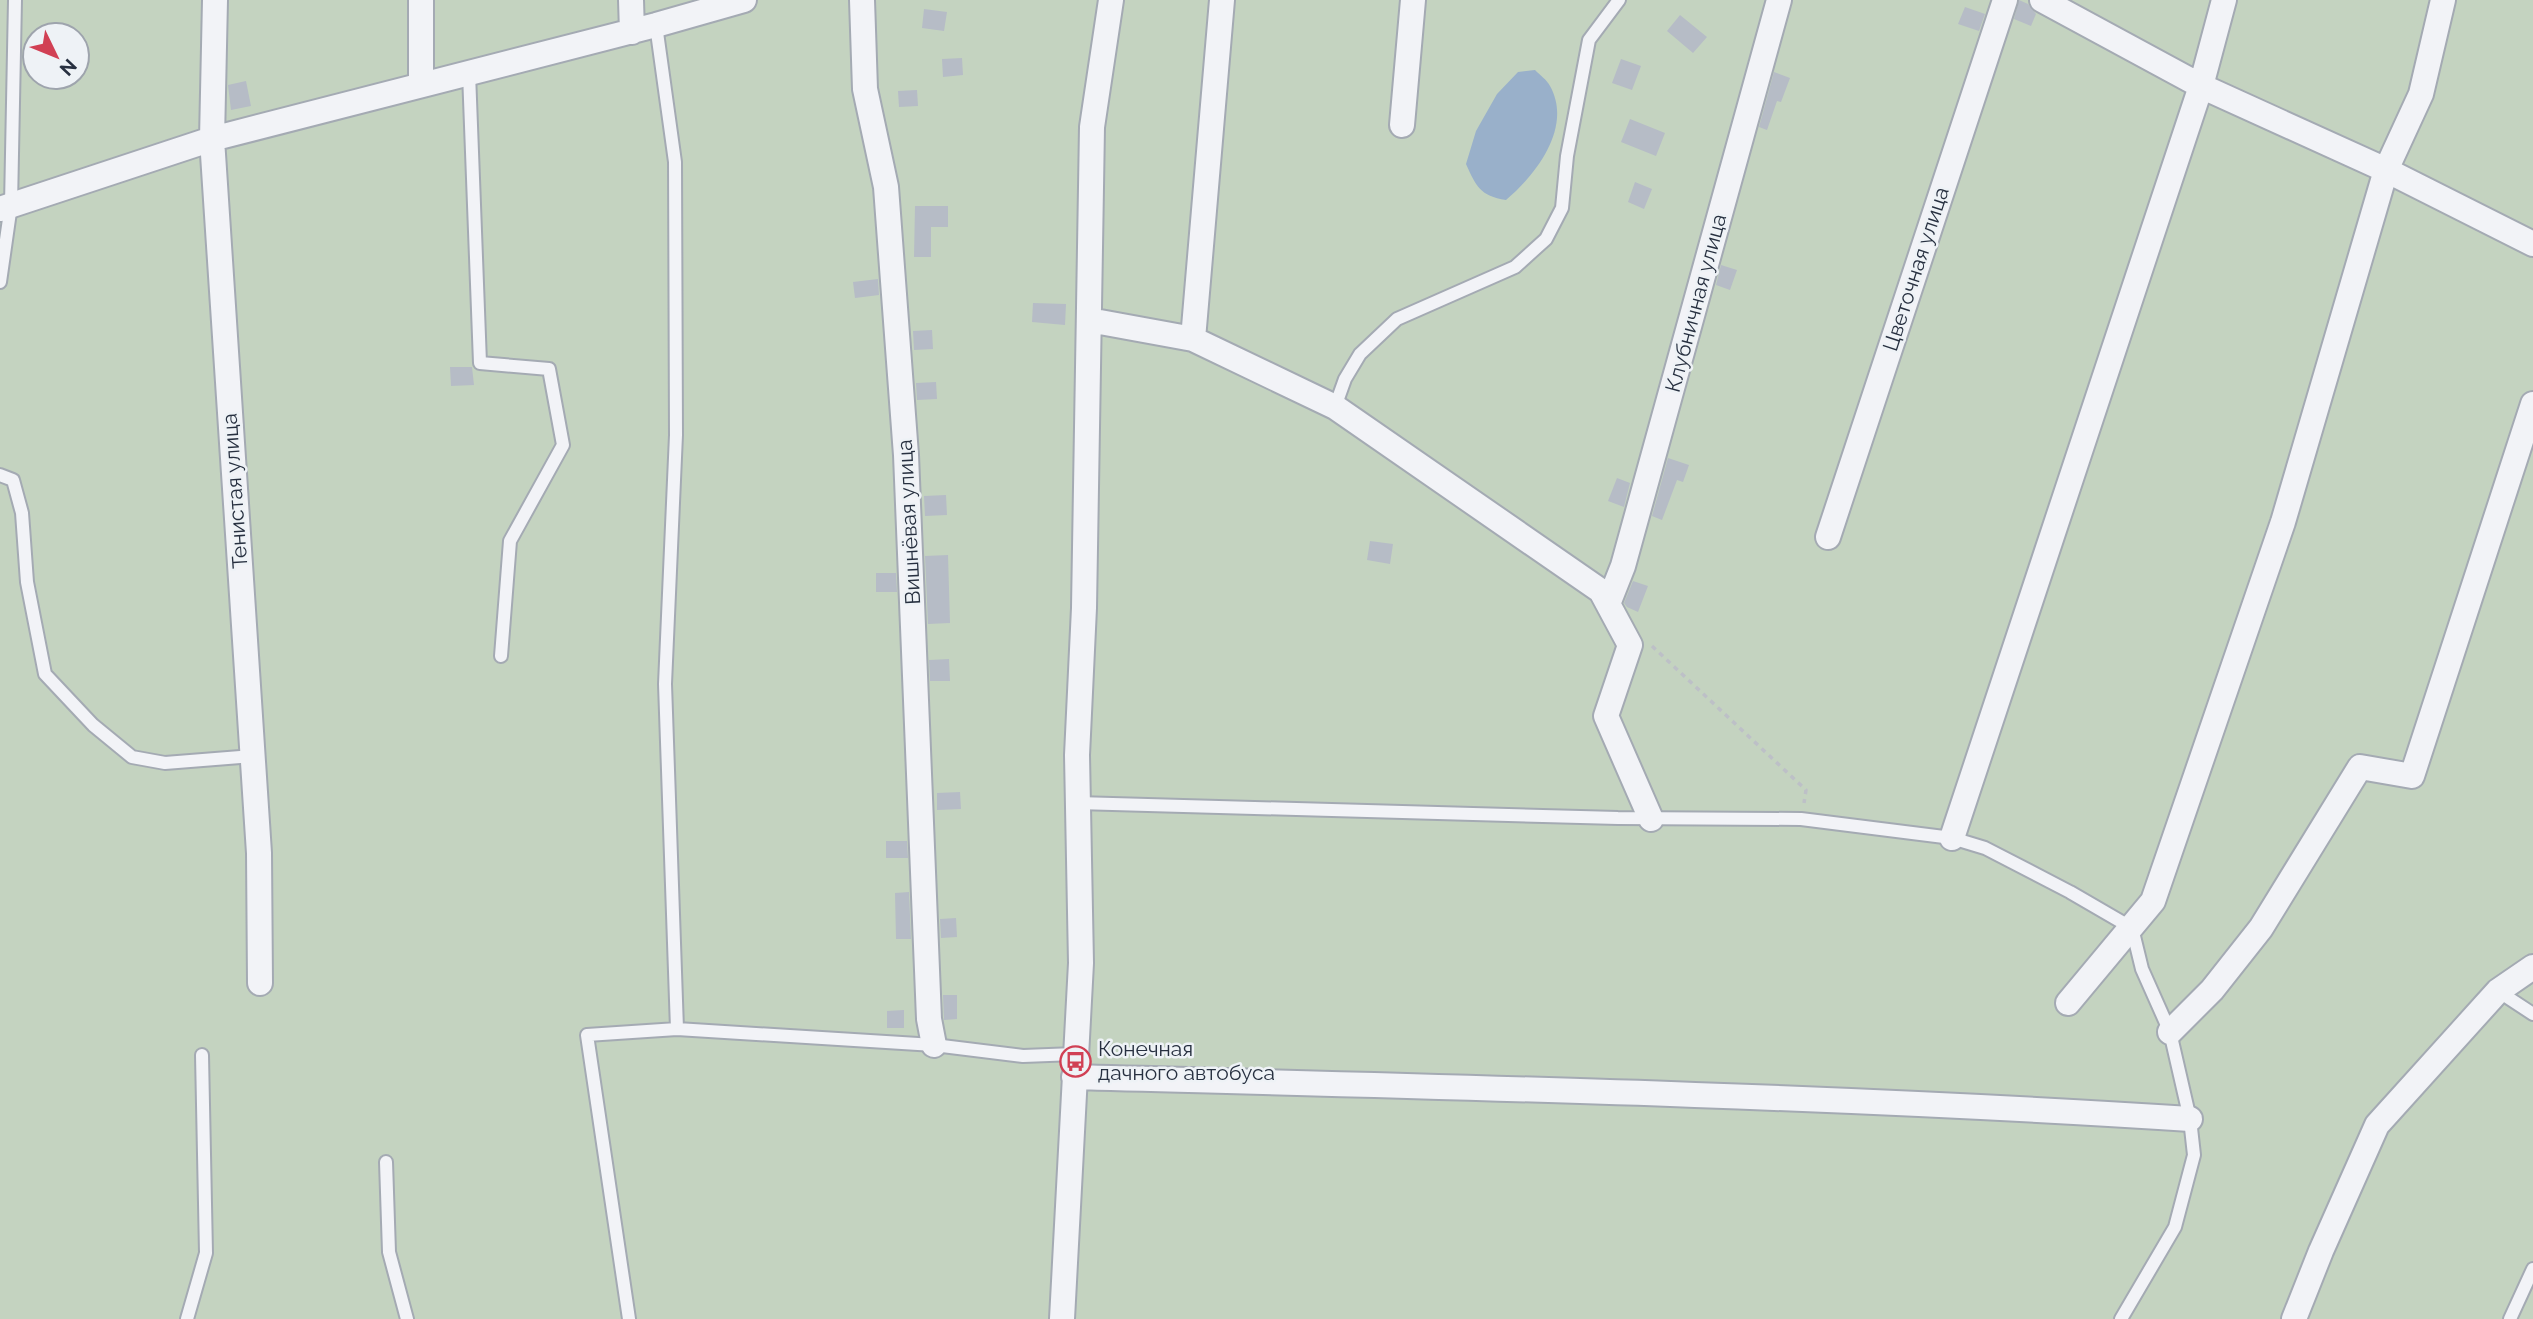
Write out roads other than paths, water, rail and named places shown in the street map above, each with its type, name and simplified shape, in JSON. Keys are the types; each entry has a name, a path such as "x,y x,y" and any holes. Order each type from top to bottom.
{"street":[{"name":"Тенистая улица","path":"215,0 212,139 259,853 260,983"},
{"path":"421,0 421,85"},
{"path":"631,0 644,29"},
{"path":"6,207 212,139 644,29 744,0"},
{"name":"Вишнёвая улица","path":"862,0 865,89 886,187 906,455 929,1019 934,1045"},
{"path":"1062,1319 1081,963 1077,803 1084,608 1092,127 1111,0"},
{"path":"1193,339 1222,0"},
{"path":"1402,125 1413,0"},
{"name":"Клубничная улица","path":"1608,604 1623,566 1779,0"},
{"name":"Цветочная улица","path":"1828,537 2005,0"},
{"path":"2042,0 2201,86 2386,170 2533,244"},
{"path":"1952,838 2201,86 2224,0"},
{"path":"2068,1003 2153,901 2278,535 2386,170 2421,94 2443,0"},
{"path":"1089,320 1193,339 1335,407 1601,591 1630,645 1606,716 1651,819"},
{"path":"2170,1032 2212,990 2261,928 2360,767 2412,776 2533,404"},
{"path":"2294,1319 2377,1125 2498,991 2533,967"},
{"path":"1075,1066 1480,1088 2059,1110 2190,1119"}],"lane":[{"path":"0,282 15,0"},
{"path":"1335,407 1345,379 1360,354 1397,319 1515,267 1546,239 1562,208 1567,156 1589,40 1619,0"},
{"path":"644,29 675,162 676,435 665,684 677,1029"},
{"path":"469,73 480,363 549,369 563,445 510,541 501,656"},
{"path":"0,475 13,480 22,513 27,582 45,674 93,724 132,757 165,763 253,756"},
{"path":"1077,803 1651,819 1801,818 1952,838 1997,855 2070,892 2132,928 2141,969 2170,1032 2190,1119 2194,1155 2175,1227 2121,1319"},
{"path":"2498,991 2533,1014"},
{"path":"629,1319 587,1035 677,1029 934,1045 1023,1056 1075,1066"},
{"path":"187,1319 205,1253 202,1055"},
{"path":"386,1162 389,1252 407,1319"},
{"path":"2510,1319 2533,1269"}],"water":[{"path":"1535,70 1549,84 1556,102 1554,133 1539,164 1517,190 1506,200 1490,196 1480,189 1466,164 1476,131 1497,94 1518,72"}],"place":[{"name":"Конечная дачного автобуса","path":"1075,1061"}]}
